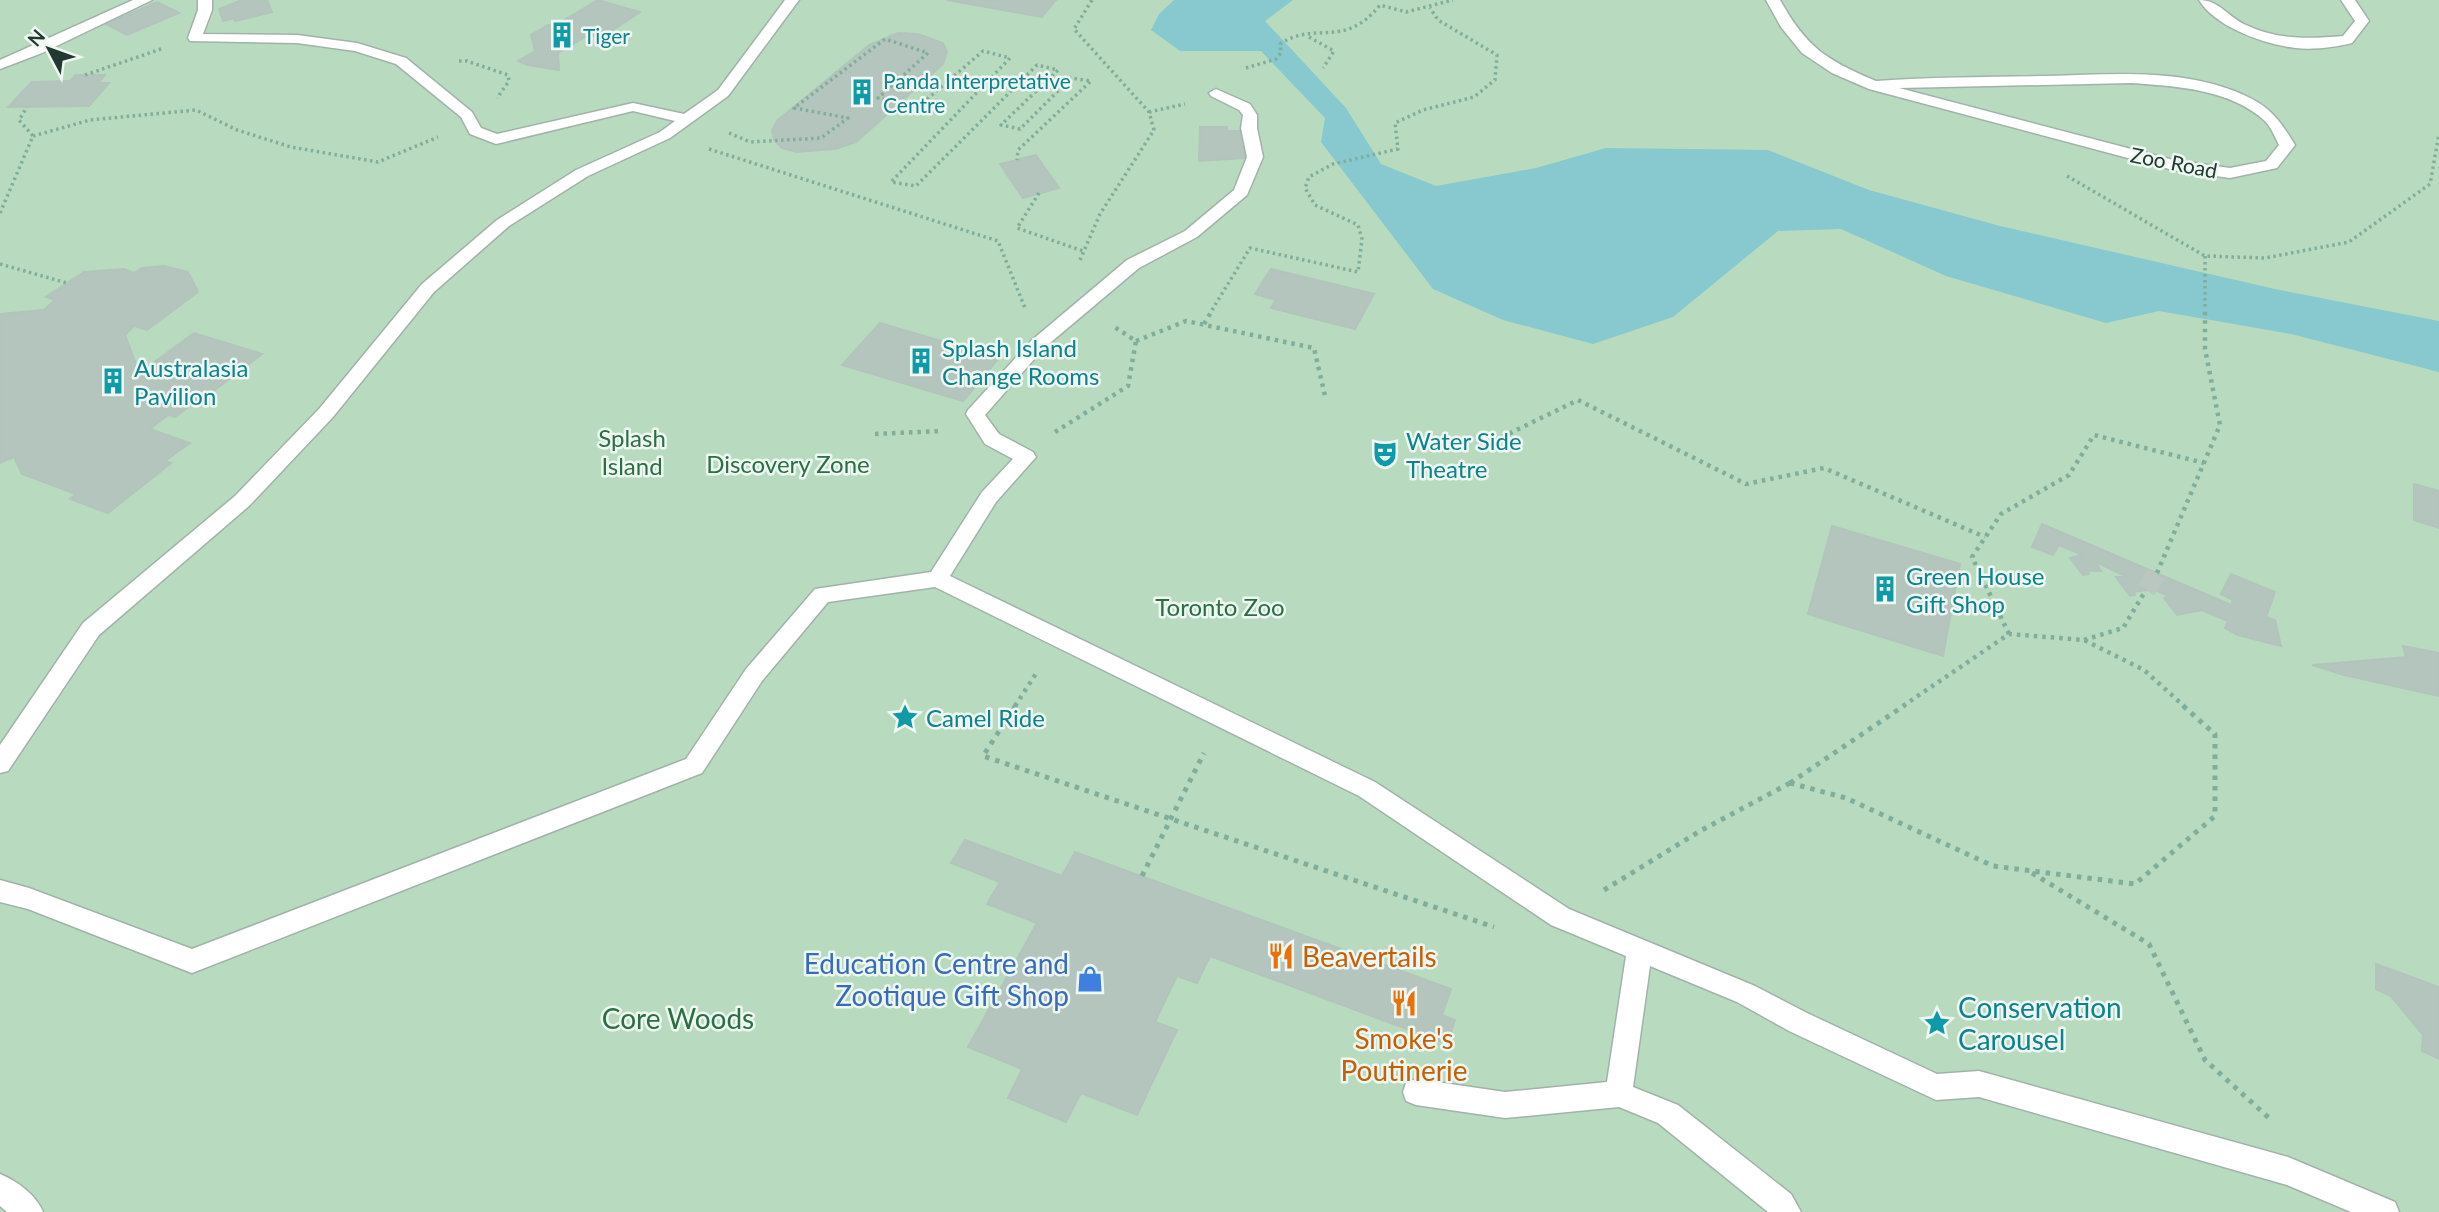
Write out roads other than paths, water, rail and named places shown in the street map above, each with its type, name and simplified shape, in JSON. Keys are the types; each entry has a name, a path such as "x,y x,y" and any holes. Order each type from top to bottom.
{"street":[{"path":"0,65 145,0"},
{"path":"205,0 205,10 195,38 297,39 357,47 401,61 467,115 475,131 496,139 633,107 687,119"},
{"path":"0,764 91,629 242,501 326,413 428,288 503,223 582,173 665,135 723,93 792,0"},
{"name":"Zoo Road","path":"1773,0 1788,27 1807,50 1837,69 1874,86 2173,165 2230,173 2271,165 2287,145 2271,119 2238,99 2195,85 2145,79 1939,81 1874,86"},
{"path":"2206,0 2240,28 2297,44 2347,40 2362,21 2348,0"},
{"path":"937,579 989,496 1026,457 992,439 975,414 1038,344 1139,259 1191,234 1241,192 1255,157 1249,128 1250,115 1245,107 1216,93"},
{"path":"0,891 192,961 694,766 754,675 822,595 937,579 1367,789 1560,916 1746,994 1798,1022 1936,1087 1979,1084 2288,1171 2385,1212"},
{"path":"1619,1094 1640,949"},
{"path":"1416,1092 1505,1105 1619,1094 1668,1114 1771,1196 1787,1212"},
{"path":"0,1188 29,1212"}],"water":[{"path":"1174,0 1293,0 1265,21 1346,108 1381,164 1436,186 1536,168 1606,148 1768,150 1869,190 2000,226 2275,289 2439,321 2439,372 2291,334 2159,311 2106,323 1946,276 1841,229 1778,231 1673,317 1593,344 1503,320 1433,289 1321,142 1325,118 1261,51 1180,51 1151,30 1159,14"}],"tunnel":[{"path":"2146,590 2157,573"}],"place":[{"name":"Tiger","path":"562,35"},
{"name":"Panda Interpretative Centre","path":"862,92"},
{"name":"Splash Island Change Rooms","path":"921,361"},
{"name":"Australasia Pavilion","path":"113,381"},
{"name":"Water Side Theatre","path":"1385,454"},
{"name":"Green House Gift Shop","path":"1885,589"},
{"name":"Camel Ride","path":"905,717"},
{"name":"Beavertails","path":"1281,956"},
{"name":"Education Centre and Zootique Gift Shop","path":"1090,979"},
{"name":"Smoke's Poutinerie","path":"1404,1003"},
{"name":"Conservation Carousel","path":"1937,1023"}],"park label":[{"name":"Splash Island","path":"632,451"},
{"name":"Discovery Zone","path":"788,463"},
{"name":"Toronto Zoo","path":"1220,606"},
{"name":"Core Woods","path":"678,1018"}]}
